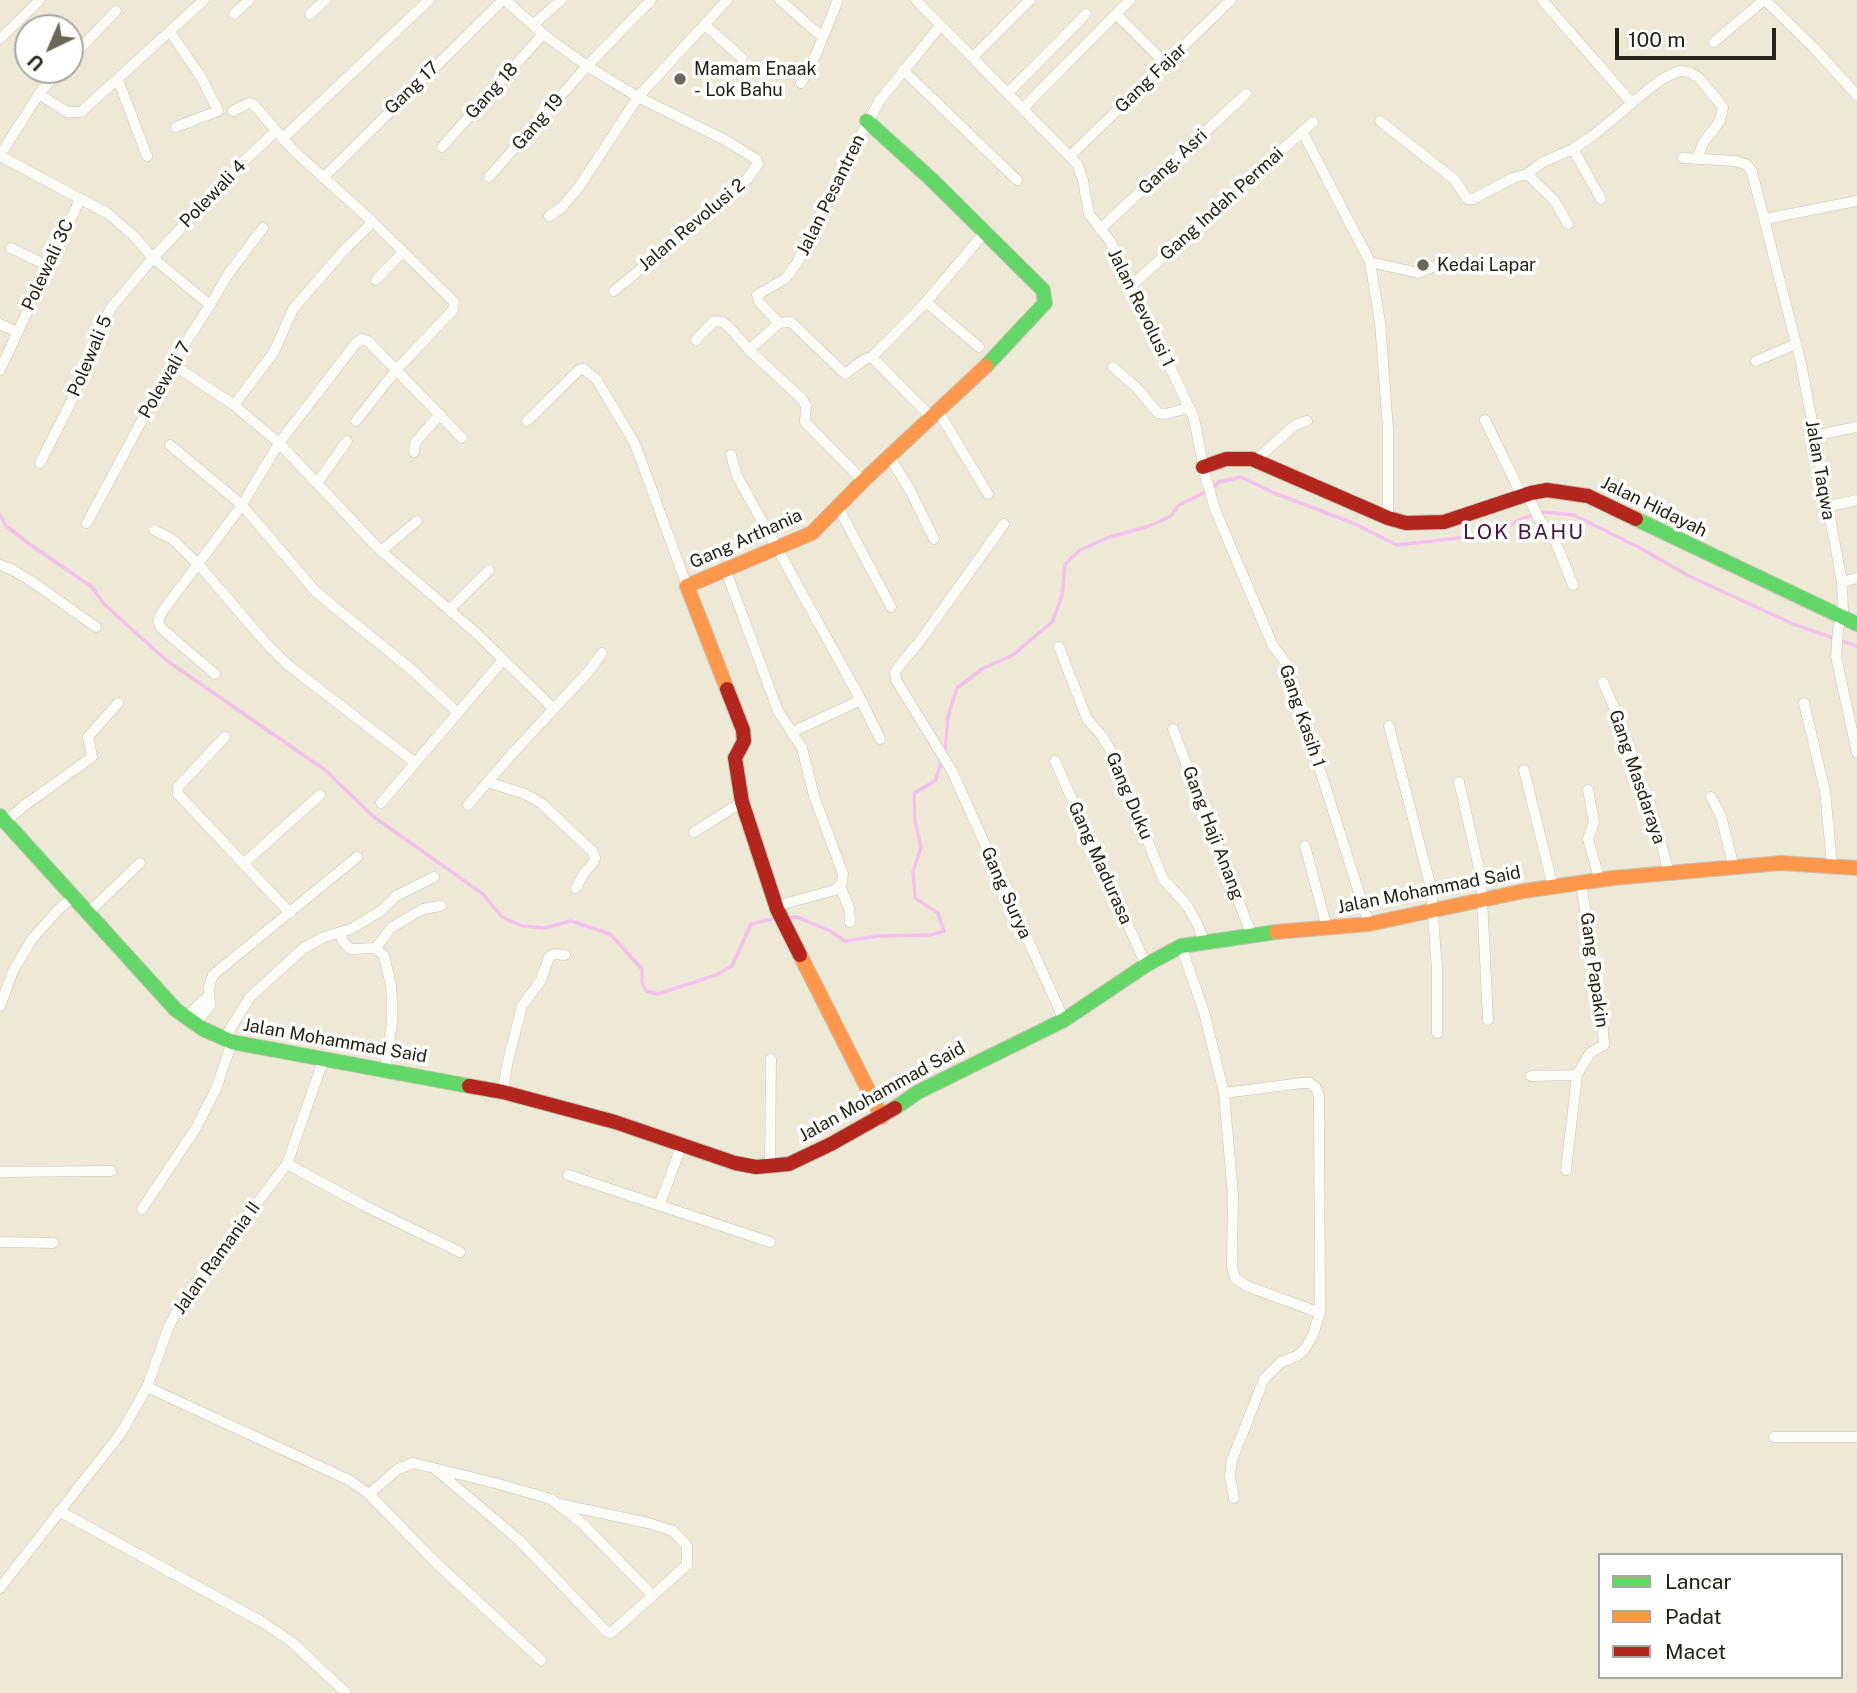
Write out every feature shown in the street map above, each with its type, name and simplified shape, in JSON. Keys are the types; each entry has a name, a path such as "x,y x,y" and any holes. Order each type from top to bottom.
{"street":[{"path":"0,39 40,0"},
{"path":"38,94 67,112 77,114 204,0"},
{"path":"234,14 248,0"},
{"path":"310,15 325,0"},
{"name":"Polewali 4","path":"153,258 242,163 279,135 429,0"},
{"name":"Jalan Revolusi 2","path":"504,0 543,34 587,66 638,97 725,140 752,156 758,164 728,197 614,291"},
{"name":"Gang 17","path":"323,178 504,0"},
{"path":"533,25 561,0"},
{"name":"Gang 19","path":"489,177 587,66 651,0"},
{"path":"549,216 561,208 579,187 638,97 727,0"},
{"path":"780,0 822,37"},
{"path":"801,83 838,0"},
{"path":"973,57 1030,0"},
{"path":"1024,107 1130,0"},
{"name":"Gang Fajar","path":"1071,155 1231,0"},
{"path":"1542,0 1632,103"},
{"path":"1714,42 1764,0 1814,48 1857,95"},
{"name":"Jalan Revolusi 1","path":"923,2 941,25 1071,155 1083,180 1089,215 1110,242 1189,408 1198,430 1204,471"},
{"path":"84,44 116,11"},
{"path":"1009,92 1086,14"},
{"path":"1116,14 1165,63"},
{"path":"705,25 742,58"},
{"path":"867,121 903,70 941,25"},
{"path":"170,32 201,77 218,111 176,127"},
{"name":"Gang 18","path":"442,147 543,34"},
{"path":"903,70 1017,180"},
{"path":"1380,121 1455,180 1467,199 1473,199 1573,149 1664,78 1679,71 1689,72 1699,78 1723,107 1720,121 1703,143 1698,157 1683,158"},
{"path":"118,80 147,156"},
{"path":"47,84 0,155 107,213 153,258 210,304"},
{"name":"Gang. Asri","path":"1100,229 1246,94"},
{"path":"233,111 249,103 253,104 279,135 454,302 453,310 397,369 356,421"},
{"name":"Gang Arthania","path":"867,121 1043,290 1045,303 979,374 889,456 813,533 687,586 743,730 744,741 735,766 742,802 776,908 882,1117"},
{"name":"Jalan Pesantren","path":"779,323 759,302 757,295 785,279 797,263 867,121"},
{"name":"Gang Indah Permai","path":"1131,286 1313,122"},
{"path":"1303,131 1370,262 1380,322 1387,415 1388,518"},
{"path":"1573,149 1601,199"},
{"name":"Jalan Taqwa","path":"1698,157 1736,161 1747,165 1757,189 1796,344 1842,582 1836,648 1840,681 1857,753"},
{"path":"1527,174 1554,201 1568,224"},
{"name":"Polewali 3C","path":"0,370 80,199"},
{"path":"1765,219 1857,201"},
{"path":"234,405 274,352 293,309 347,247 373,222"},
{"name":"Polewali 7","path":"87,523 172,364 229,273 262,228"},
{"path":"749,350 779,323 791,323 845,374 865,359 873,357 926,302 985,232"},
{"path":"10,248 48,266"},
{"path":"376,279 403,252"},
{"name":"Polewali 5","path":"40,463 72,400 104,316 153,258"},
{"path":"1370,262 1418,273 1449,260"},
{"path":"926,302 979,347"},
{"path":"696,340 714,321 730,328 749,350 802,399 806,406 806,422 863,481"},
{"path":"0,324 17,332"},
{"path":"215,674 167,635 158,621 242,505 279,443 360,340 368,341 462,438"},
{"path":"1756,361 1796,344"},
{"path":"873,357 935,414 988,494"},
{"path":"172,364 234,405 279,443 382,551 554,709"},
{"path":"1113,367 1138,389 1158,413 1165,414 1189,408"},
{"path":"527,421 579,370 584,369 597,380 635,444 687,586"},
{"path":"414,452 415,443 440,414"},
{"path":"1485,420 1527,499 1556,543 1573,585"},
{"path":"1256,460 1295,425 1307,421"},
{"path":"1813,436 1857,427"},
{"path":"317,483 347,441"},
{"path":"170,446 242,505 316,592 412,670 457,712"},
{"path":"731,455 737,476 880,739"},
{"path":"889,456 910,490 934,539"},
{"name":"Jalan Hidayah","path":"1204,471 1226,459 1256,460 1388,518 1406,523 1444,522 1527,499 1547,490 1588,496 1840,624 1857,624"},
{"name":"Gang Kasih 1","path":"1204,471 1216,512 1268,635 1286,663 1369,924"},
{"path":"1826,506 1857,500"},
{"path":"838,507 891,607"},
{"path":"382,551 417,521"},
{"name":"Gang Surya","path":"1004,524 895,672 896,680 947,762 1064,1020"},
{"path":"153,530 172,539 199,565 288,665 414,762"},
{"path":"0,565 34,583 96,627"},
{"path":"449,610 489,570"},
{"path":"726,571 778,710 806,758 814,796 843,874 843,880 835,890 776,908"},
{"path":"1842,582 1857,578"},
{"name":"Gang Duku","path":"1059,647 1087,719 1112,753 1163,879 1186,904 1204,942"},
{"path":"468,805 602,653"},
{"path":"381,803 503,660"},
{"name":"Gang Masdaraya","path":"1603,682 1652,810 1669,873"},
{"path":"792,732 861,700"},
{"path":"3,823 92,757 88,737 118,703"},
{"path":"1804,703 1825,791 1832,865"},
{"path":"1390,726 1424,853 1433,910 1437,1033"},
{"name":"Gang Haji Anang","path":"1173,729 1252,936"},
{"path":"225,737 177,790 180,798 290,913"},
{"name":"Gang Madurasa","path":"1055,761 1146,965"},
{"path":"1524,770 1553,887"},
{"path":"488,782 526,794 541,803 593,852 593,863 576,888"},
{"path":"1459,782 1481,877 1488,1020"},
{"path":"1588,790 1594,822 1588,839 1600,881"},
{"path":"243,863 320,795"},
{"path":"1711,797 1721,816 1734,868"},
{"path":"694,832 742,802"},
{"name":"Jalan Mohammad Said","path":"3,823 88,913 157,992 190,1021 228,1041 503,1092 615,1122 735,1163 756,1167 789,1164 882,1117 918,1092 1064,1020 1146,965 1181,946 1369,924 1581,883 1781,863 1857,868"},
{"path":"1305,846 1327,928"},
{"path":"190,1021 208,996 213,975 357,857"},
{"path":"88,913 140,863"},
{"path":"142,1209 202,1116 216,1088 228,1041 250,997 304,948 366,920 412,887 434,877"},
{"name":"Gang Papakin","path":"1577,1074 1590,1053 1604,1045 1581,883"},
{"path":"840,886 849,908 850,922"},
{"path":"0,1006 13,971 32,939 73,897"},
{"path":"376,948 391,928 422,909 441,906"},
{"path":"340,933 343,942 350,949 376,948 384,956 391,985 391,1022 385,1070"},
{"path":"1181,946 1204,1012 1224,1093 1233,1195 1235,1278 1247,1286 1320,1313"},
{"path":"503,1092 522,1006 541,980 549,957 555,954 565,955"},
{"name":"Jalan Ramania II","path":"0,1588 121,1433 147,1387 169,1326 184,1298 287,1164 324,1058"},
{"path":"770,1167 771,1059"},
{"path":"1531,1076 1577,1074 1566,1170"},
{"path":"1224,1093 1310,1083 1319,1096 1320,1313 1312,1337 1304,1350 1281,1362 1264,1379 1233,1460 1230,1476 1234,1499"},
{"path":"659,1206 682,1144"},
{"path":"287,1164 367,1207 460,1251"},
{"path":"0,1172 111,1171"},
{"path":"568,1175 770,1242"},
{"path":"0,1242 53,1243"},
{"path":"147,1387 349,1480 369,1494 435,1561 541,1660"},
{"path":"1774,1437 1857,1437"},
{"path":"369,1494 408,1464 495,1482 551,1499 583,1524 652,1595"},
{"path":"434,1468 519,1539 606,1631 611,1633 687,1565 687,1546 678,1535 648,1522 559,1504"},
{"path":"59,1511 264,1623 293,1643 346,1693"}],"waterway":[{"path":"785,918 797,917 830,931 845,941 879,936 931,935 944,931 938,913 915,898 913,872 921,847 915,821 914,793 935,781 945,752 948,716 957,688 982,669 1013,655 1052,622 1062,596 1065,564 1080,550 1171,516 1179,505 1212,489 1219,482 1241,477 1274,493 1353,523 1397,545 1493,534 1523,518 1544,512 1574,515 1689,576 1793,624 1857,646"},
{"path":"0,515 5,525 92,587 104,604 166,660 325,770 374,817 483,894 502,917 522,926 544,928 571,921 610,934 642,969 642,982 646,991 658,994 716,975 732,966 751,924 777,918"}],"traffic: fast":[{"path":"867,121 932,180 1043,290 1045,303 986,366"},
{"path":"1636,519 1857,624"},
{"path":"0,816 176,1010 203,1029 232,1042 469,1086"},
{"path":"895,1108 918,1092 1064,1020 1146,965 1181,946 1276,932"}],"traffic: slow":[{"path":"727,689 687,586 812,533 863,481 986,366"},
{"path":"1276,932 1369,924 1524,891 1613,878 1781,863 1857,868"},
{"path":"800,955 882,1117"}],"traffic: jam":[{"path":"1203,467 1226,459 1252,459 1388,518 1406,523 1444,522 1547,490 1588,496 1636,519"},
{"path":"727,689 743,730 744,741 735,758 742,802 777,909 800,955"},
{"path":"469,1086 503,1092 615,1122 735,1163 756,1167 789,1164 895,1108"}],"place":[{"name":"Mamam Enaak - Lok Bahu","path":"680,79"},
{"name":"Kedai Lapar","path":"1423,265"}],"district":[{"name":"LOK BAHU","path":"1524,533"}]}
